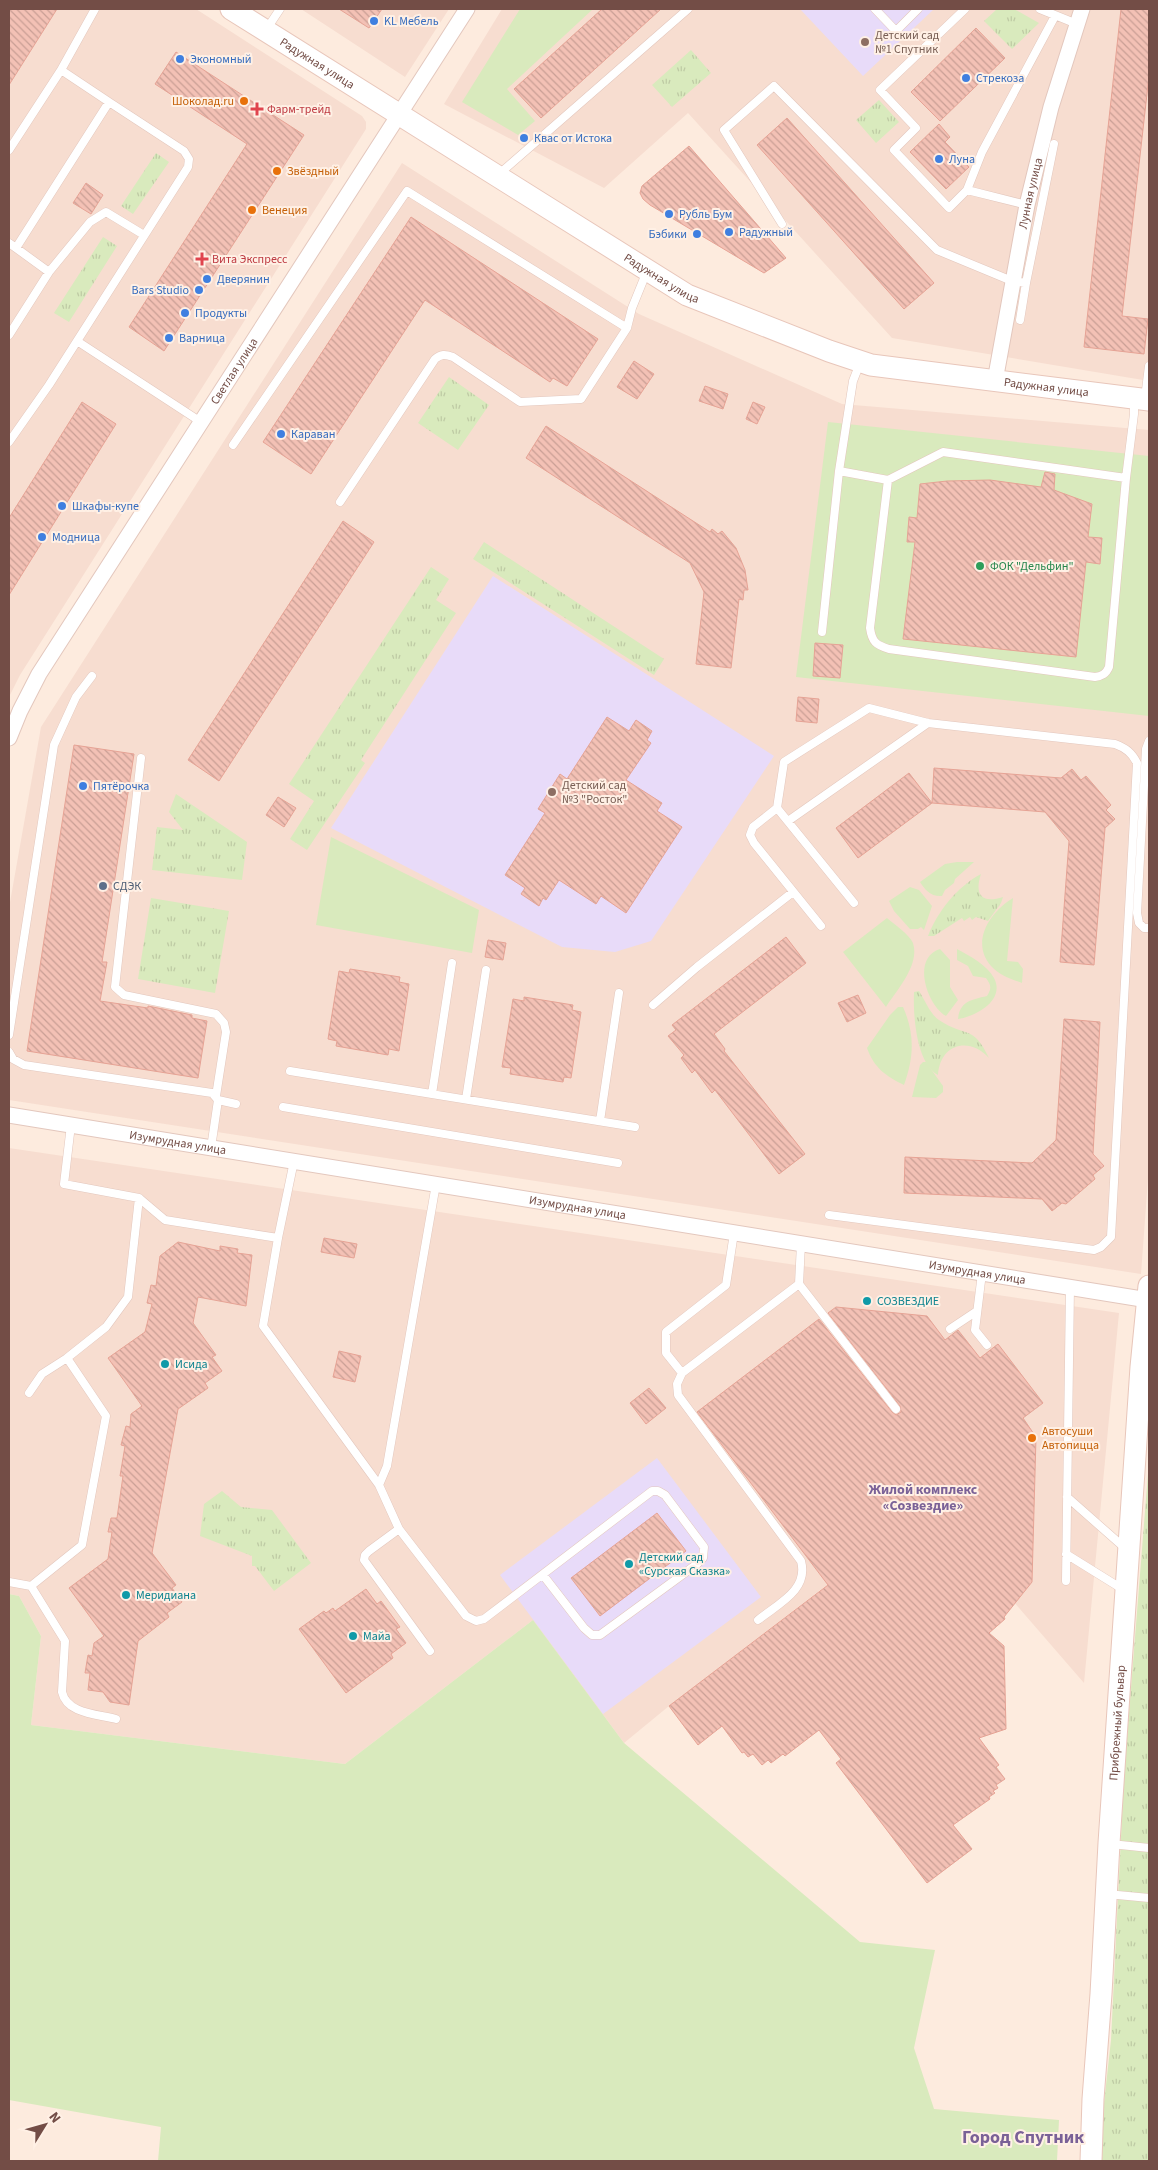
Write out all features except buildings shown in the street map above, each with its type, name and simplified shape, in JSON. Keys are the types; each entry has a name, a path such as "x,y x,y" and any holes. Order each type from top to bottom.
{"main road":[{"name":"Радужная улица","path":"231,9 687,295 871,365 1143,399"},
{"name":"Прибрежный бульвар","path":"1092,2161 1093,2099 1109,1844 1129,1552 1142,1416 1148,1293"}],"street":[{"name":"Светлая улица","path":"9,737 39,674 467,9"},
{"name":"Лунная улица","path":"995,381 1019,282 1027,206 1051,107 1082,9"},
{"name":"Изумрудная улица","path":"9,1115 1070,1287 1148,1293"}],"lane":[{"path":"9,150 61,70 96,9"},
{"path":"266,31 280,9"},
{"path":"496,176 688,9"},
{"path":"875,9 896,31 918,9"},
{"path":"965,9 880,90 916,128 894,150 948,208 968,190 982,152 1055,16"},
{"path":"1040,9 1077,24"},
{"path":"9,442 49,385 188,167 189,159 184,151 61,70"},
{"path":"782,224 724,130 774,86 937,250 1019,282"},
{"path":"49,272 12,246 109,102"},
{"path":"1020,320 1019,282 1054,144"},
{"path":"968,190 1027,206"},
{"path":"233,445 406,191 627,328"},
{"path":"9,334 49,272 90,222 106,212 144,236"},
{"path":"340,502 435,359 440,355 446,354 452,357 520,402 581,399 627,328 632,308 647,270"},
{"path":"76,342 202,422"},
{"path":"822,632 838,471 853,381 861,362"},
{"path":"888,480 870,628 871,638 877,646 1100,677 1107,672 1109,667 1126,478 1134,414 1143,399 1149,366"},
{"path":"838,471 888,480 943,452 1126,478"},
{"path":"9,1035 54,744 76,697 92,676"},
{"path":"821,926 754,843 750,835 753,827 777,808 784,762 869,708 928,723 1115,744 1124,747 1132,754 1137,763 1111,1237 1101,1248 1094,1250 829,1215"},
{"path":"788,821 928,723"},
{"path":"1149,741 1146,749 1137,914 1139,923 1144,928 1149,928"},
{"path":"141,758 115,987 124,995 216,1014 220,1018 226,1032 212,1148"},
{"path":"777,808 854,903"},
{"path":"654,1005 697,967 793,892"},
{"path":"432,1094 452,963"},
{"path":"466,1099 486,970"},
{"path":"600,1121 620,993"},
{"path":"9,1052 13,1059 24,1065 207,1092 217,1098 236,1104"},
{"path":"290,1070 635,1127"},
{"path":"283,1107 618,1163"},
{"path":"71,1126 64,1184 139,1198 165,1220 278,1238"},
{"path":"294,1161 278,1238 263,1326 379,1485 399,1528 471,1620 484,1619 652,1491 658,1491 665,1495 704,1547 703,1558 697,1564 600,1635 592,1635 584,1628 543,1575"},
{"path":"379,1485 388,1466 436,1184"},
{"path":"29,1393 42,1374 67,1358 106,1327 128,1297 139,1198"},
{"path":"682,1373 666,1352 666,1332 726,1285 734,1232"},
{"path":"801,1244 799,1284 896,1409"},
{"path":"982,1273 975,1330 987,1345"},
{"path":"758,1620 799,1587 803,1579 804,1569 801,1561 678,1395 677,1384 682,1373 799,1284"},
{"path":"1066,1581 1070,1287"},
{"path":"950,1329 977,1310"},
{"path":"31,1586 82,1545 106,1416 67,1358"},
{"path":"1067,1498 1129,1552"},
{"path":"399,1528 365,1554 364,1560 430,1651"},
{"path":"1066,1554 1126,1591"},
{"path":"9,1582 31,1586 65,1641 63,1699 76,1710 116,1719"},
{"path":"1109,1844 1149,1848"},
{"path":"1106,1894 1149,1898"}],"shaded area":[{"path":"9,9 196,9 362,116 366,122 366,129 20,675 9,697"},
{"path":"301,9 449,9 405,77"},
{"path":"502,9 1149,9 1149,381 892,338 688,113 604,188 444,104"},
{"name":"Детский сад №1 Спутник","path":"800,9 934,9 863,76"},
{"path":"402,163 639,314 842,404 1149,430 1149,1165 1141,1274 9,1100 9,908 41,727"},
{"name":"Детский сад №3 \"Росток\"","path":"493,576 774,756 651,941 615,952 562,947 331,828"},
{"path":"9,1148 1119,1313 1084,1683 1006,1593 827,1585 669,1706 624,1743 533,1620 345,1764 31,1725 41,1636 19,1596 9,1594"},
{"path":"657,1458 761,1597 603,1714 500,1575"}],"green space":[{"path":"520,9 593,9 507,89 535,121 518,135 462,102"},
{"path":"997,9 1014,9 1039,23 1012,49 984,21"},
{"path":"691,50 711,73 672,107 652,85"},
{"path":"879,100 899,122 876,143 856,120"},
{"path":"156,153 169,162 133,214 121,206"},
{"path":"103,237 117,246 69,322 54,313"},
{"path":"449,377 489,405 458,450 418,423"},
{"name":"ФОК \"Дельфин\"","path":"828,422 1149,456 1149,716 796,677"},
{"path":"484,542 664,659 654,675 473,559"},
{"path":"431,567 449,579 436,600 456,613 361,760 365,763 307,850 290,839 314,801 289,784"},
{"path":"176,794 247,842 242,880 152,870 157,827 183,830 169,812"},
{"path":"331,837 479,910 472,953 316,925"},
{"path":"974,862 955,879 954,883 945,890 942,896 929,892 920,882 945,864"},
{"path":"981,874 979,892 982,896 990,899 1003,897 988,921 976,917 972,920 970,917 964,921 962,918 934,936 928,936 949,900 972,879"},
{"path":"910,887 919,890 932,906 924,930 921,927 910,929 894,911 889,901"},
{"path":"151,898 229,911 215,993 138,979"},
{"path":"1013,898 1007,961 1018,962 1023,969 1022,983 994,969 985,957 982,947 983,938 990,919"},
{"path":"887,918 908,936 913,943 914,951 913,960 906,977 886,1007 843,952"},
{"path":"940,949 950,960 950,987 958,1000 946,1016 933,1002 928,992 924,971 926,962 931,954"},
{"path":"957,949 978,961 987,969 997,986 996,994 992,1001 980,1011 958,1019 961,1008 967,1002 987,996 990,987 986,978 973,976 968,966 957,960"},
{"path":"919,991 930,1011 939,1020 973,1036 978,1040 989,1058 973,1047 957,1047 950,1050 944,1056 938,1075 931,1069 920,1050 915,1025 914,992"},
{"path":"898,1007 903,1007 907,1017 912,1046 910,1065 904,1085 881,1071 873,1061 867,1048 890,1015"},
{"path":"926,1062 943,1086 943,1092 936,1098 912,1097 920,1065"},
{"path":"1149,1461 1149,2161 1101,2161 1104,2103 1111,2040 1124,1776"},
{"path":"222,1491 241,1507 272,1510 311,1563 274,1591 255,1566 252,1566 252,1556 200,1536 204,1504"},
{"path":"9,1594 19,1596 41,1636 31,1725 345,1764 533,1620 624,1743 860,1942 935,1950 914,2048 934,2109 1059,2120 1057,2161 158,2161 161,2127 9,2100"}],"place":[{"name":"KL Мебель","path":"374,21"},
{"name":"Детский сад №1 Спутник","path":"865,42"},
{"name":"Экономный","path":"180,59"},
{"name":"Стрекоза","path":"966,78"},
{"name":"Шоколад.ru","path":"244,101"},
{"name":"Фарм-трейд","path":"257,109"},
{"name":"Квас от Истока","path":"524,138"},
{"name":"Луна","path":"939,159"},
{"name":"Звёздный","path":"277,171"},
{"name":"Венеция","path":"252,210"},
{"name":"Рубль Бум","path":"669,214"},
{"name":"Радужный","path":"729,232"},
{"name":"Бэбики","path":"697,234"},
{"name":"Вита Экспресс","path":"202,259"},
{"name":"Дверянин","path":"207,279"},
{"name":"Bars Studio","path":"199,290"},
{"name":"Продукты","path":"185,313"},
{"name":"Варница","path":"169,338"},
{"name":"Караван","path":"281,434"},
{"name":"Шкафы-купе","path":"62,506"},
{"name":"Модница","path":"42,537"},
{"name":"ФОК \"Дельфин\"","path":"980,566"},
{"name":"Пятёрочка","path":"83,786"},
{"name":"Детский сад №3 \"Росток\"","path":"552,792"},
{"name":"СДЭК","path":"103,886"},
{"name":"СОЗВЕЗДИЕ","path":"867,1301"},
{"name":"Исида","path":"165,1364"},
{"name":"Автосуши Автопицца","path":"1032,1438"},
{"name":"Детский сад «Сурская Сказка»","path":"629,1564"},
{"name":"Меридиана","path":"126,1595"},
{"name":"Майа","path":"353,1636"}],"district":[{"name":"Жилой комплекс «Созвездие»","path":"923,1498"},
{"name":"Город Спутник","path":"1023,2137"}]}
